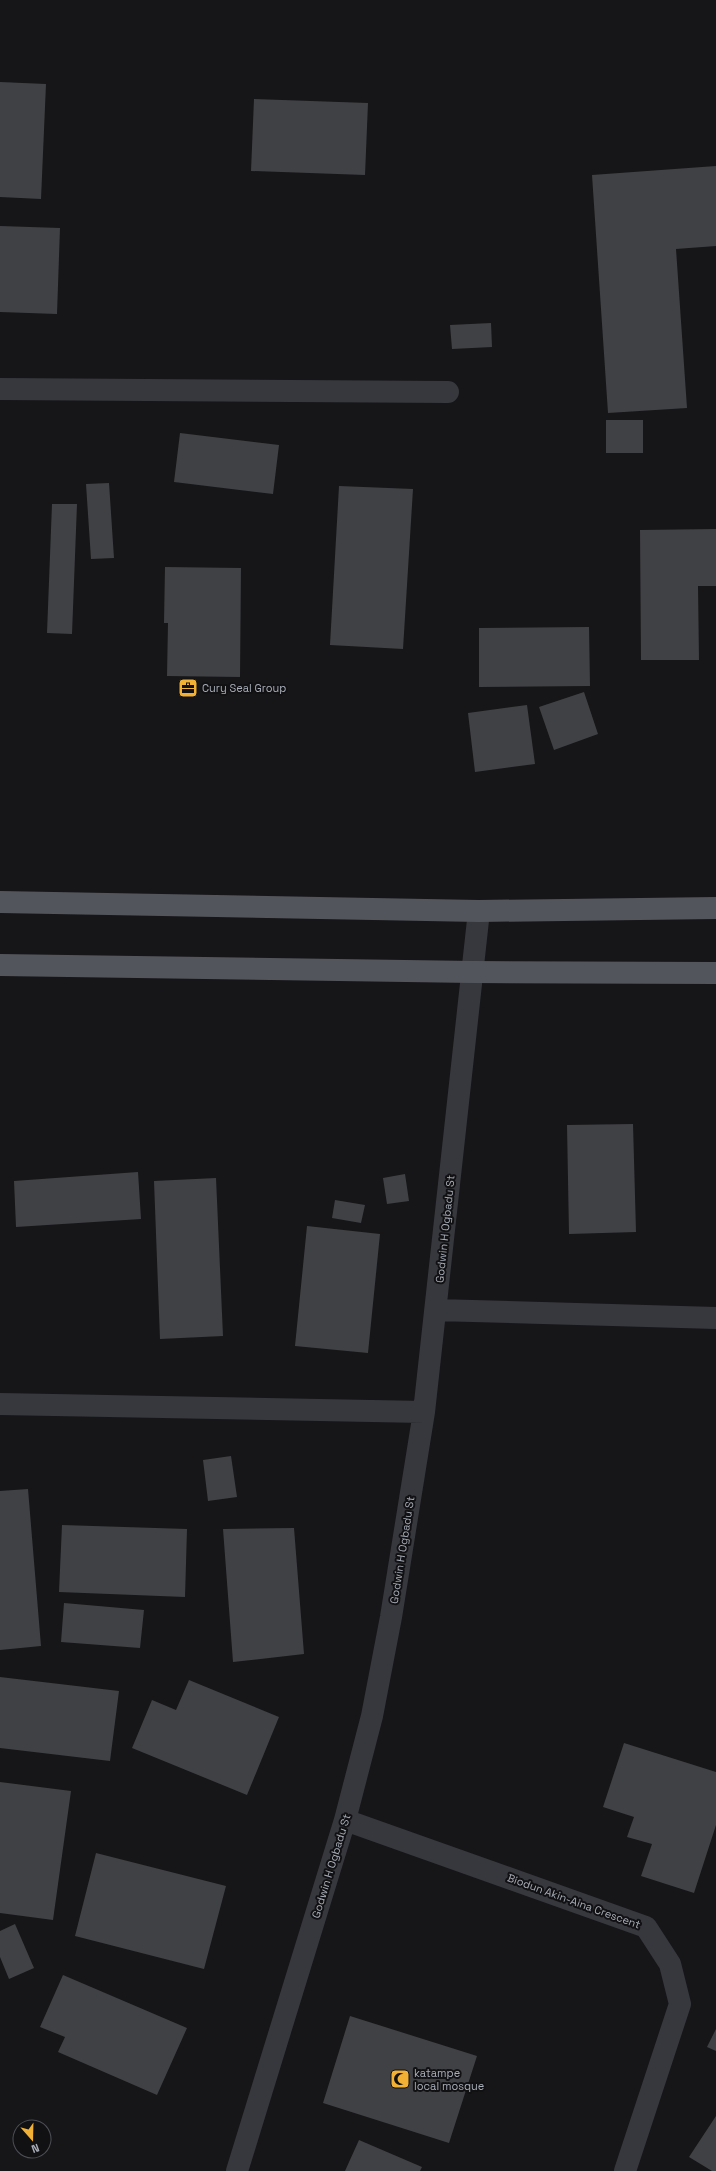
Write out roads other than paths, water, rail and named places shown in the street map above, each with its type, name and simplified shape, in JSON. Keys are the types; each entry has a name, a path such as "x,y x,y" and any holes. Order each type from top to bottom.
{"main road":[{"path":"0,902 479,911 716,908"},
{"path":"0,965 472,972 716,973"}],"street":[{"path":"0,388 448,392"},
{"name":"Godwin H Ogbadu St","path":"237,2171 345,1820 372,1716 391,1617 424,1412 479,911"},
{"path":"436,1310 716,1318"},
{"path":"0,1404 143,1405 424,1412"},
{"name":"Biodun Akin-Aina Crescent","path":"345,1820 646,1927 670,1964 680,2004 625,2171"}],"place":[{"name":"Cury Seal Group","path":"188,688"},
{"name":"katampe local mosque","path":"400,2079"}]}
